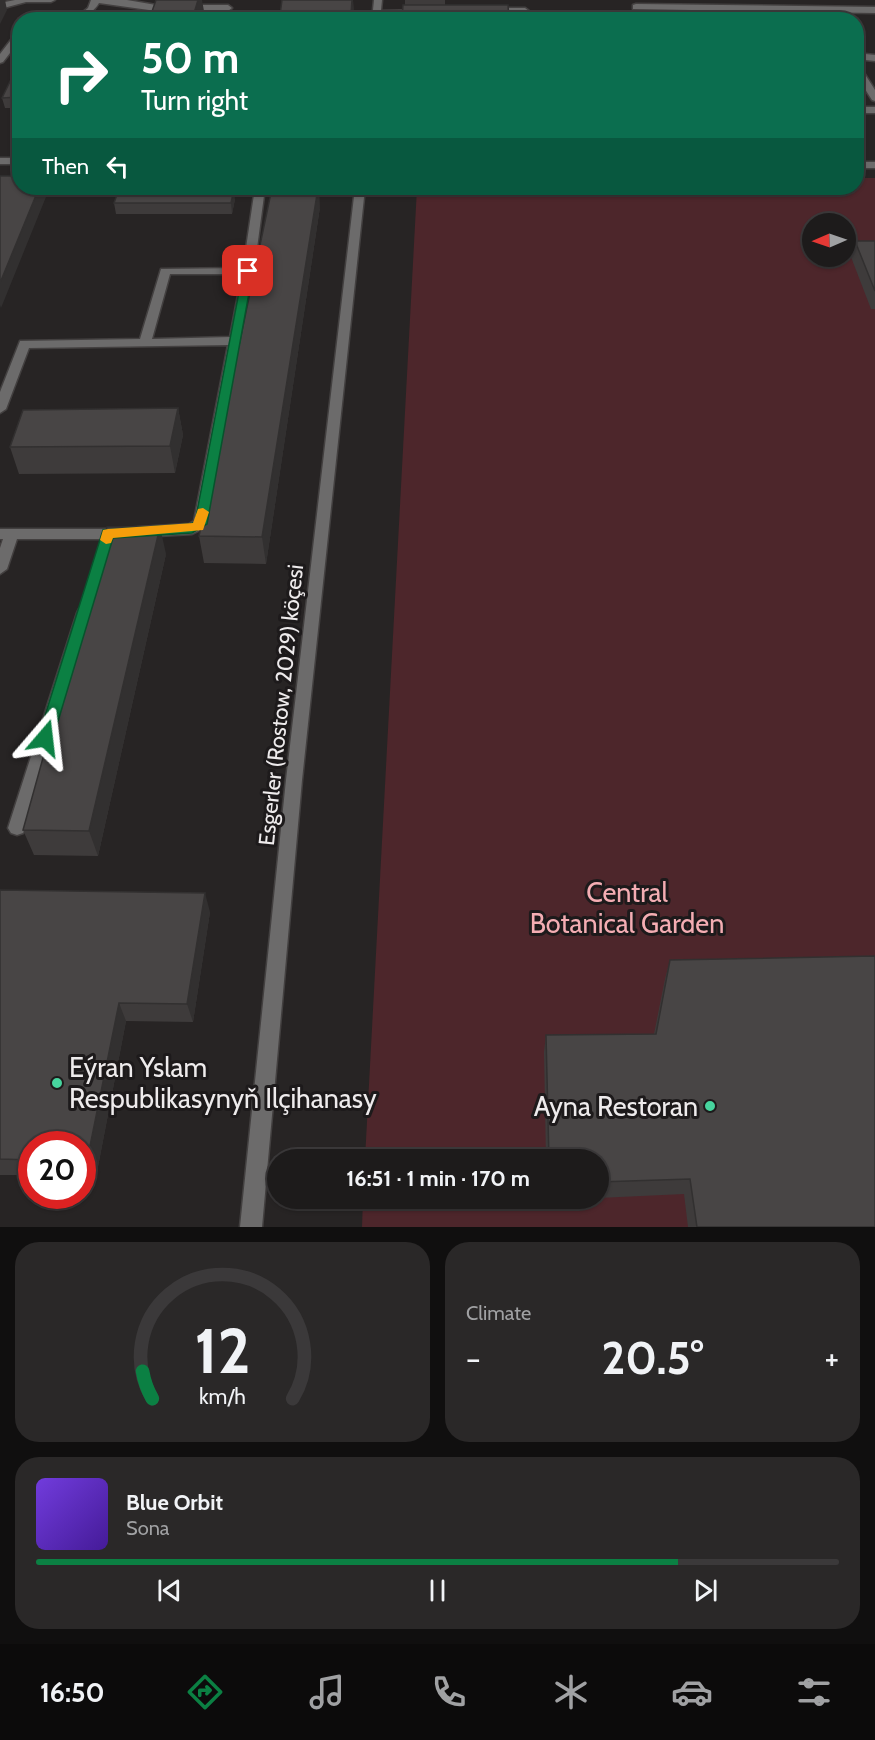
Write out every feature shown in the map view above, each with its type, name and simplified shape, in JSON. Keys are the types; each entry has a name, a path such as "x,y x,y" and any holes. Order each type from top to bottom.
{"street":[{"path":"0,6 26,0 51,0"},
{"path":"96,0 156,8 230,4"},
{"path":"636,8 875,10"},
{"path":"0,60 12,44"},
{"path":"864,80 875,98"},
{"path":"0,569 6,534 106,539 192,529 201,524 248,271 259,195"},
{"name":"Esgerler (Rostow, 2029) köçesi","path":"251,1227 296,768 359,195"},
{"path":"145,343 165,271 248,271"},
{"path":"0,409 24,344 234,341"},
{"path":"18,828 87,602"}],"green space":[{"name":"Central Botanical Garden","path":"864,178 875,178 875,1227 362,1227 363,1209 609,1209 609,1149 366,1149 417,195 864,195"}],"building":[{"path":"156,0 198,0 194,12 152,12"},
{"path":"282,0 352,0 351,12 280,12"},
{"path":"403,5 508,5 508,12 403,12"},
{"path":"12,77 12,97 2,98"},
{"path":"0,176 12,176 12,195 36,195 0,283"},
{"path":"117,195 233,195 231,203 114,203"},
{"path":"271,195 317,195 262,537 199,536"},
{"path":"856,241 875,241 875,291 856,244"},
{"path":"178,408 170,446 10,447 23,410"},
{"path":"107,527 160,527 89,831 23,830"},
{"name":"Eýran Yslam Respublikasynyň Ilçihanasy","path":"0,890 205,893 187,1004 119,1003 93,1131 18,1131 18,1160 0,1159"},
{"name":"Ayna Restoran","path":"875,956 875,1227 697,1227 690,1179 609,1182 609,1149 549,1149 546,1035 656,1034 670,960"}],"slow traffic":[{"path":"106,540 108,534 192,529 201,524 203,512"}],"place":[{"name":"Eýran Yslam Respublikasynyň Ilçihanasy","path":"57,1083"},
{"name":"Ayna Restoran","path":"710,1106"}],"route":[{"path":"45,738 108,534 192,529 201,524 248,271"}]}
